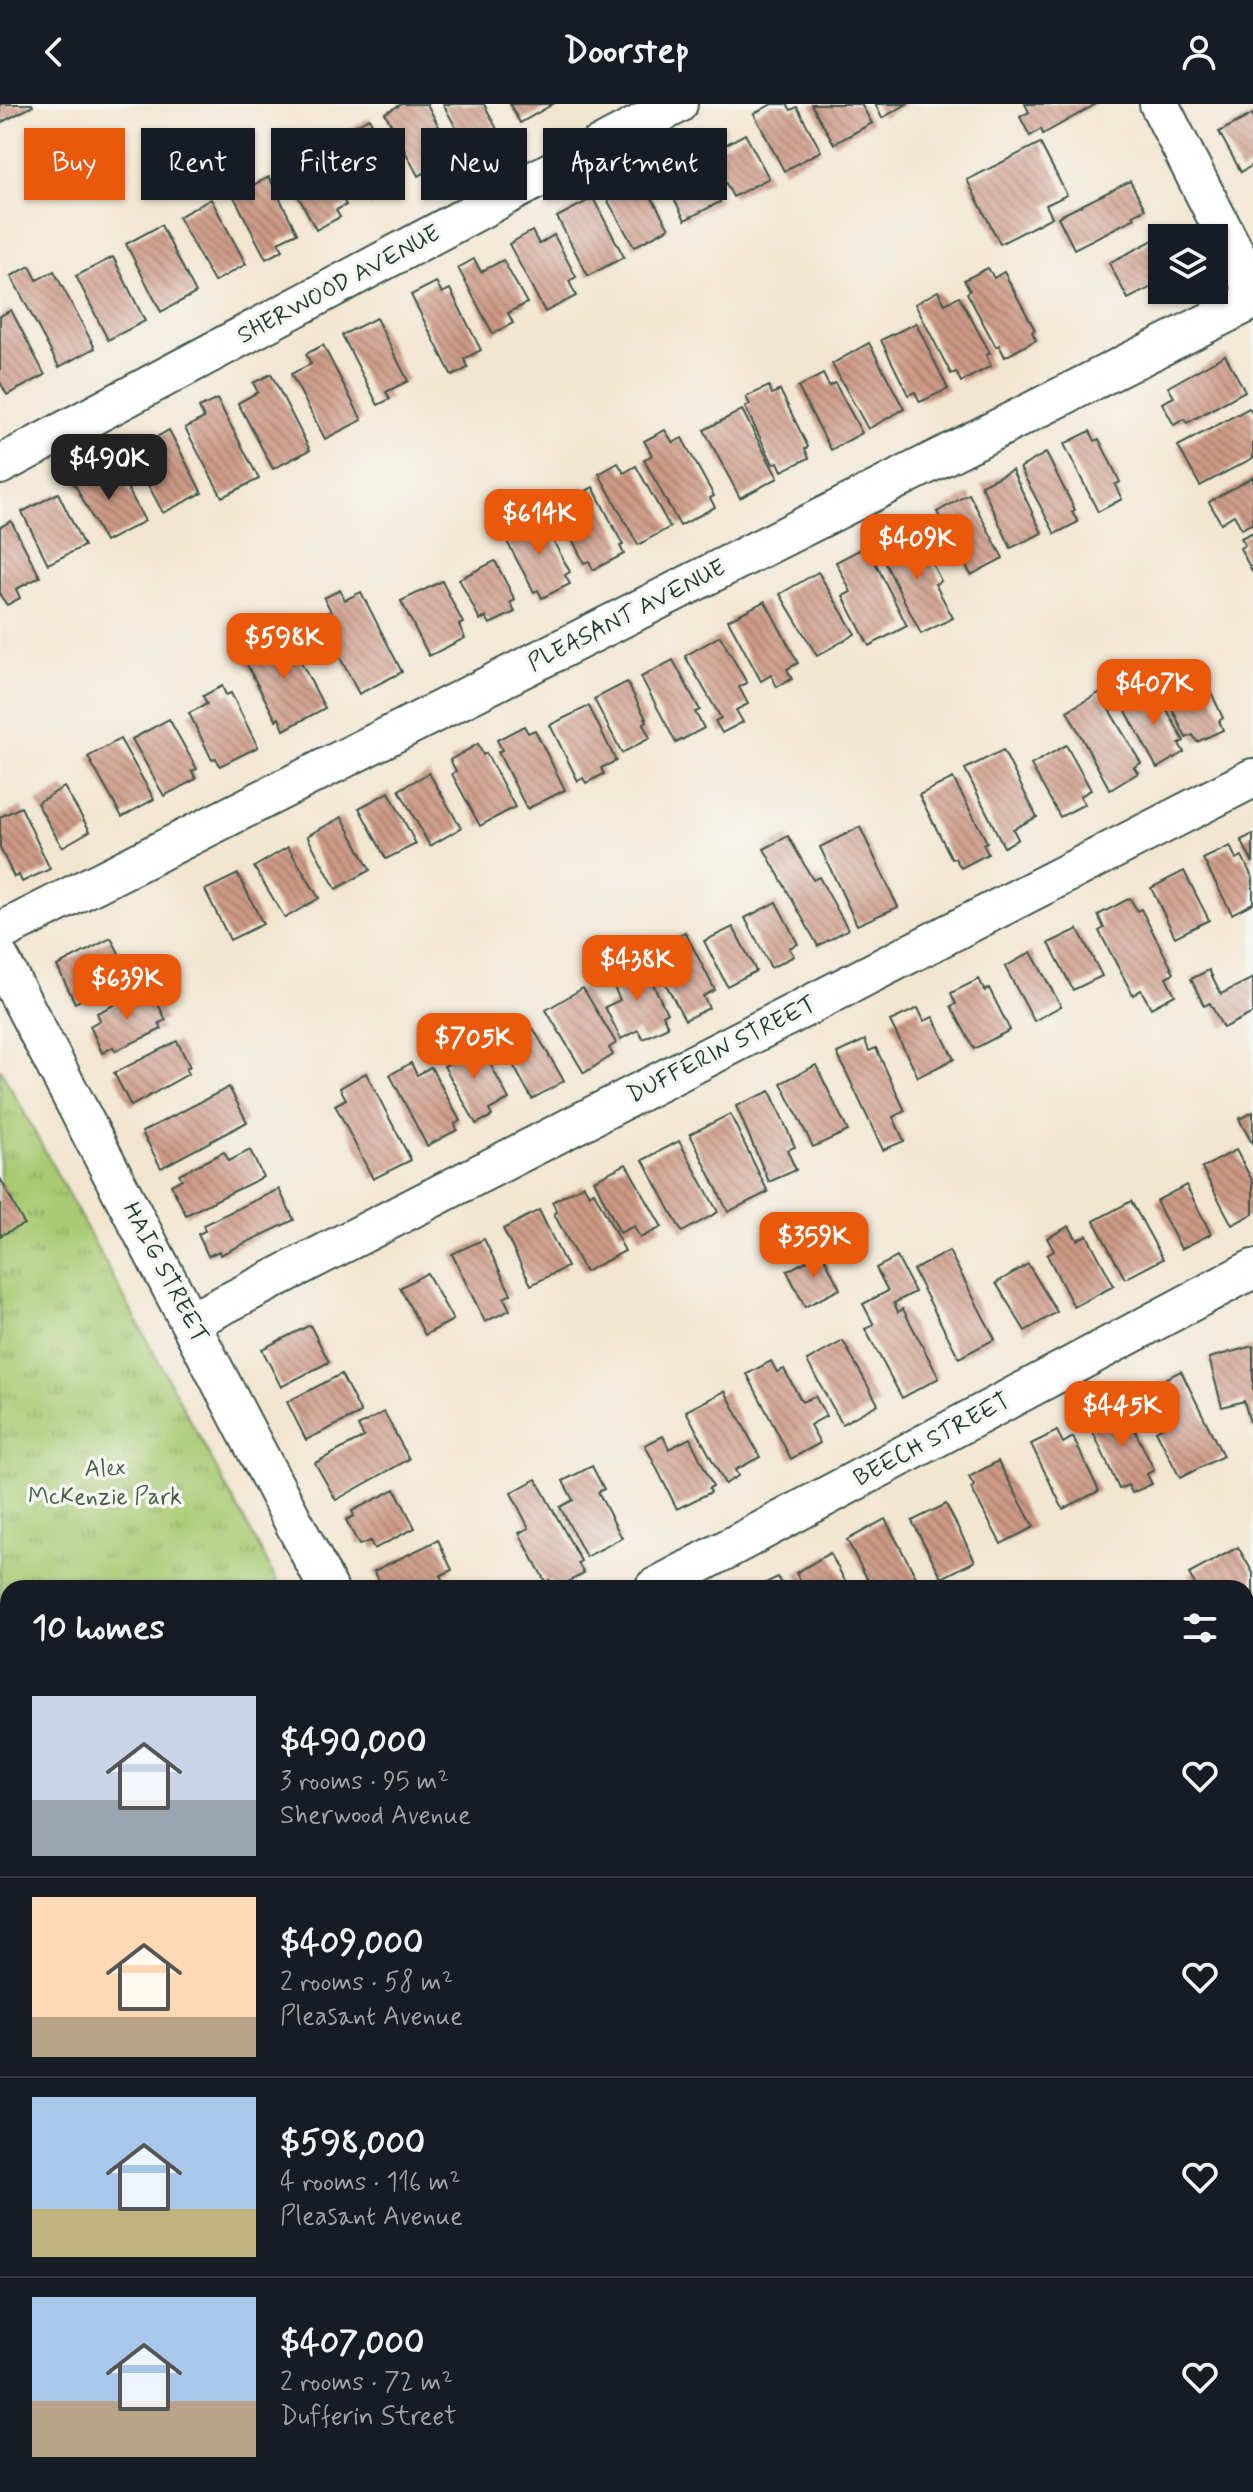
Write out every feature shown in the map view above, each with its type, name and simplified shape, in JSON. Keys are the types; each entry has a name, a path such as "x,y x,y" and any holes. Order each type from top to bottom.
{"street":[{"name":"SHERWOOD AVENUE","path":"0,465 678,104"},
{"path":"1159,104 1253,289"},
{"name":"PLEASANT AVENUE","path":"0,932 1253,300"},
{"name":"DUFFERIN STREET","path":"190,1322 1253,778"},
{"name":"HAIG STREET","path":"0,959 324,1580"},
{"name":"BEECH STREET","path":"669,1580 1253,1269"}],"green space":[{"name":"Alex McKenzie Park","path":"0,1068 277,1580 0,1580"}],"building":[{"path":"0,104 32,104 33,106 0,123"},
{"path":"402,104 427,104 440,128 421,128 421,174 418,176 405,151 405,128 393,128 385,113"},
{"path":"443,104 484,104 496,128 456,128"},
{"path":"510,104 553,104 520,123"},
{"path":"772,104 787,104 791,110 797,107 821,151 784,171 754,114"},
{"path":"811,104 861,104 872,123 834,144"},
{"path":"875,104 907,104 882,118"},
{"path":"1025,104 1096,104 1043,134 1041,129 1030,136 1020,117 1029,112"},
{"path":"1253,114 1253,165 1241,172 1219,132"},
{"path":"369,118 374,128 351,128"},
{"path":"745,134 769,178 733,197 727,186 727,144"},
{"path":"1040,143 1067,195 1046,205 1052,217 1000,244 967,180"},
{"path":"269,177 271,200 280,200 297,233 278,242 283,250 266,259 236,200 255,200 255,184"},
{"path":"1130,181 1145,209 1133,215 1135,218 1074,249 1058,217"},
{"path":"212,200 246,264 214,282 178,217"},
{"path":"300,200 343,200 346,205 336,210 340,217 316,230"},
{"path":"594,200 624,257 588,276 557,217"},
{"path":"607,200 653,200 669,228 634,247"},
{"path":"675,200 719,200 720,202 685,220"},
{"path":"161,225 196,293 161,312 126,244"},
{"path":"532,231 539,244 554,235 576,277 569,281 576,296 545,312 509,244"},
{"path":"1148,243 1148,289 1128,299 1109,263"},
{"path":"113,257 145,321 108,340 76,276"},
{"path":"474,259 481,272 503,260 527,303 508,313 513,323 493,334 458,268"},
{"path":"30,266 37,280 54,271 95,348 59,367 11,276"},
{"path":"988,268 994,278 1004,272 1035,330 1032,332 1036,340 1005,357 999,345 996,347 967,293 970,291 964,280"},
{"path":"436,282 442,293 450,289 481,350 464,359 468,368 452,376 411,295"},
{"path":"938,291 945,304 959,296 990,353 986,355 991,366 961,382 956,372 951,374 915,304"},
{"path":"11,310 45,375 7,395 0,382 0,316"},
{"path":"376,318 408,381 386,392 390,399 378,405 342,335"},
{"path":"916,323 948,389 920,402 915,392 908,395 881,340"},
{"path":"869,343 904,409 868,429 832,364"},
{"path":"323,345 362,420 325,439 291,374 311,364 306,354"},
{"path":"1225,355 1245,391 1187,423 1184,419 1174,425 1162,403 1174,397 1168,387"},
{"path":"271,374 310,450 273,469 238,403 258,392 253,383"},
{"path":"823,374 829,386 835,383 862,433 831,450 798,387"},
{"path":"769,386 772,394 780,390 808,447 805,449 809,458 782,471 778,462 773,464 745,407 750,405 746,397"},
{"path":"217,399 259,479 222,497 185,428 204,418 199,408"},
{"path":"1249,408 1253,415 1253,458 1200,486 1178,446"},
{"path":"742,410 778,478 740,498 704,430"},
{"path":"169,430 202,493 163,513 134,458 154,447 150,441"},
{"path":"665,430 673,443 682,438 714,496 710,498 715,507 680,526 644,460 652,455 644,441"},
{"path":"1090,431 1095,441 1099,439 1120,482 1115,485 1122,499 1098,512 1064,444"},
{"path":"1046,453 1078,522 1055,534 1020,468"},
{"path":"114,463 145,521 105,542 74,483"},
{"path":"618,463 624,473 636,466 670,527 638,545 599,474"},
{"path":"1012,470 1042,533 1011,548 981,485"},
{"path":"1253,477 1253,523 1242,529 1234,515 1221,523 1209,502"},
{"path":"593,487 623,545 620,546 624,554 593,570 589,561 584,563 556,507"},
{"path":"58,493 84,546 48,564 22,512"},
{"path":"969,494 1003,558 971,575 937,512"},
{"path":"540,516 570,572 565,575 570,584 542,598 538,590 534,592 504,536"},
{"path":"11,521 40,577 16,589 20,598 7,605 0,595 0,527"},
{"path":"1253,532 1253,573 1240,548 1245,545 1241,538"},
{"path":"916,533 941,581 935,584 953,618 921,634 879,551"},
{"path":"867,546 907,626 869,646 843,596 851,592 836,562"},
{"path":"495,561 515,600 510,603 515,612 490,624 486,617 480,620 459,579"},
{"path":"818,572 855,634 817,656 780,594"},
{"path":"442,581 463,623 459,625 465,638 429,656 401,601"},
{"path":"340,590 345,600 361,592 402,672 359,694 319,617 331,611 324,598"},
{"path":"765,601 798,663 787,669 792,679 777,687 771,675 761,681 728,620"},
{"path":"285,632 325,708 284,730 242,655"},
{"path":"720,636 747,683 739,687 748,704 736,710 743,722 722,733 715,721 721,718 685,656"},
{"path":"673,660 700,710 695,712 704,728 676,743 641,677"},
{"path":"1186,663 1195,681 1204,677 1223,718 1219,721 1223,730 1197,742 1193,735 1186,738 1157,677"},
{"path":"627,682 647,721 643,724 650,738 622,753 594,699"},
{"path":"222,686 226,695 231,693 258,747 220,766 216,758 212,760 189,713 207,704 203,696"},
{"path":"1146,688 1153,701 1160,697 1184,741 1179,744 1184,752 1157,768 1121,702"},
{"path":"1099,693 1141,763 1134,767 1138,773 1110,790 1067,711"},
{"path":"589,706 616,761 601,768 604,774 586,783 583,778 578,781 550,725"},
{"path":"169,719 197,769 192,771 196,779 164,796 132,739"},
{"path":"524,726 528,733 535,730 565,790 527,809 498,752 502,750 497,740"},
{"path":"120,739 154,799 122,817 88,757"},
{"path":"478,744 515,807 480,826 452,774 456,771 450,760"},
{"path":"1066,745 1091,790 1080,796 1085,804 1060,817 1031,765"},
{"path":"1003,750 1037,817 1013,829 1018,839 1004,847 965,769"},
{"path":"429,773 461,828 430,846 399,790"},
{"path":"953,778 987,842 983,844 988,854 961,868 955,858 952,859 919,795"},
{"path":"64,787 90,831 62,847 37,803"},
{"path":"389,792 416,844 386,859 359,808"},
{"path":"21,807 50,869 22,882 19,875 14,877 0,848 0,817"},
{"path":"342,817 370,870 336,889 307,836"},
{"path":"860,827 898,907 857,925 820,847"},
{"path":"1253,834 1253,863 1241,840"},
{"path":"788,836 813,880 819,877 848,929 818,946 764,849"},
{"path":"1230,846 1236,859 1242,856 1253,879 1253,903 1232,914 1203,859"},
{"path":"288,847 319,898 285,918 254,867"},
{"path":"1184,871 1209,920 1175,937 1151,888"},
{"path":"238,874 263,924 230,940 205,890"},
{"path":"1130,898 1137,911 1141,909 1174,973 1166,977 1175,995 1151,1008 1141,990 1133,995 1099,931 1104,928 1098,915"},
{"path":"776,902 798,944 789,948 794,956 771,968 745,918"},
{"path":"733,927 756,971 727,986 704,941"},
{"path":"1078,929 1102,976 1073,990 1049,943"},
{"path":"685,932 715,990 703,996 709,1008 685,1020 648,951"},
{"path":"111,938 130,974 75,1003 57,966"},
{"path":"636,949 667,1013 663,1015 668,1027 643,1039 638,1030 621,1039 605,1007 620,1000 614,987 627,981 622,971 632,966 626,954"},
{"path":"1031,952 1061,1006 1034,1021 1005,967"},
{"path":"1209,970 1221,994 1253,978 1253,1013 1223,1028 1210,1003 1204,1006 1191,979"},
{"path":"979,979 985,991 989,988 1010,1030 974,1049 951,1006 956,1004 951,993"},
{"path":"583,988 616,1043 609,1048 613,1055 584,1073 546,1010"},
{"path":"141,992 145,1000 154,996 166,1020 159,1023 162,1029 115,1051 113,1047 102,1053 90,1026 100,1020 97,1013"},
{"path":"918,1008 924,1021 933,1017 954,1059 918,1077 890,1021"},
{"path":"533,1028 564,1081 532,1099 502,1045"},
{"path":"454,1040 463,1057 481,1047 509,1099 489,1110 492,1116 476,1124 444,1066 448,1064 439,1048"},
{"path":"865,1040 869,1051 876,1048 905,1111 893,1117 904,1141 883,1150 837,1053"},
{"path":"177,1041 190,1067 186,1069 188,1074 131,1106 114,1073"},
{"path":"411,1063 417,1075 431,1067 460,1121 455,1124 457,1130 427,1146 390,1075"},
{"path":"816,1065 848,1131 813,1147 781,1083"},
{"path":"366,1073 411,1160 373,1179 335,1105 346,1099 340,1088"},
{"path":"229,1087 247,1122 161,1168 142,1132"},
{"path":"770,1091 795,1147 787,1150 796,1170 769,1182 736,1106"},
{"path":"1253,1112 1253,1145 1239,1119"},
{"path":"730,1114 768,1192 728,1212 690,1134"},
{"path":"679,1141 718,1212 682,1232 643,1160"},
{"path":"250,1150 263,1177 186,1215 171,1185 182,1179 179,1174 224,1152 229,1161"},
{"path":"1236,1150 1253,1182 1253,1214 1232,1225 1202,1168"},
{"path":"626,1164 662,1227 640,1238 634,1226 620,1233 594,1180"},
{"path":"0,1178 24,1224 0,1236"},
{"path":"584,1185 589,1195 594,1192 625,1251 585,1272 554,1214 557,1212 552,1202"},
{"path":"1186,1185 1211,1234 1181,1249 1156,1201"},
{"path":"279,1189 294,1220 220,1255 219,1251 208,1256 198,1234 205,1231 203,1225"},
{"path":"1131,1201 1163,1259 1125,1279 1094,1221"},
{"path":"539,1210 567,1267 531,1285 503,1229"},
{"path":"1069,1226 1077,1240 1087,1235 1114,1286 1074,1307 1047,1255 1054,1251 1047,1238"},
{"path":"484,1239 511,1294 504,1298 510,1310 485,1322 452,1254"},
{"path":"949,1251 995,1339 959,1358 913,1270"},
{"path":"822,1253 840,1289 805,1307 787,1271"},
{"path":"897,1257 915,1292 894,1303 898,1312 903,1309 939,1378 902,1398 865,1329 874,1325 863,1304 888,1291 876,1268"},
{"path":"1028,1264 1057,1312 1025,1331 996,1283"},
{"path":"427,1273 453,1320 425,1335 400,1288"},
{"path":"310,1325 329,1362 281,1387 262,1349"},
{"path":"843,1341 878,1404 842,1424 807,1361"},
{"path":"1253,1346 1252,1430 1244,1401 1222,1407 1209,1358"},
{"path":"771,1361 777,1372 784,1369 802,1402 815,1396 826,1416 810,1425 820,1443 791,1459 747,1374"},
{"path":"1181,1371 1223,1456 1180,1478 1156,1431 1165,1426 1146,1388"},
{"path":"341,1374 361,1413 306,1440 287,1402"},
{"path":"725,1391 760,1457 735,1470 738,1476 725,1484 686,1411"},
{"path":"1118,1404 1126,1422 1130,1420 1154,1470 1147,1474 1152,1484 1132,1493 1128,1485 1119,1489 1087,1419"},
{"path":"384,1412 409,1459 336,1500 315,1463 364,1437 358,1426"},
{"path":"1057,1431 1063,1443 1073,1437 1099,1491 1063,1509 1031,1444"},
{"path":"663,1436 669,1449 690,1438 713,1486 709,1488 711,1492 677,1509 645,1445"},
{"path":"998,1461 1034,1527 1001,1544 971,1488 974,1486 969,1477"},
{"path":"592,1466 604,1489 598,1492 622,1538 586,1557 560,1507 573,1500 563,1481"},
{"path":"536,1479 581,1561 578,1563 584,1573 571,1580 544,1580 519,1533 529,1528 511,1493"},
{"path":"395,1489 415,1528 374,1549 370,1541 359,1545 346,1520 354,1516 352,1511"},
{"path":"946,1504 975,1561 942,1578 912,1521"},
{"path":"885,1519 918,1580 868,1580 847,1540"},
{"path":"438,1540 452,1570 440,1576 442,1580 379,1580 374,1571"},
{"path":"1238,1547 1253,1573 1253,1580 1192,1580 1189,1574"},
{"path":"830,1553 845,1580 800,1580 796,1573"}]}
